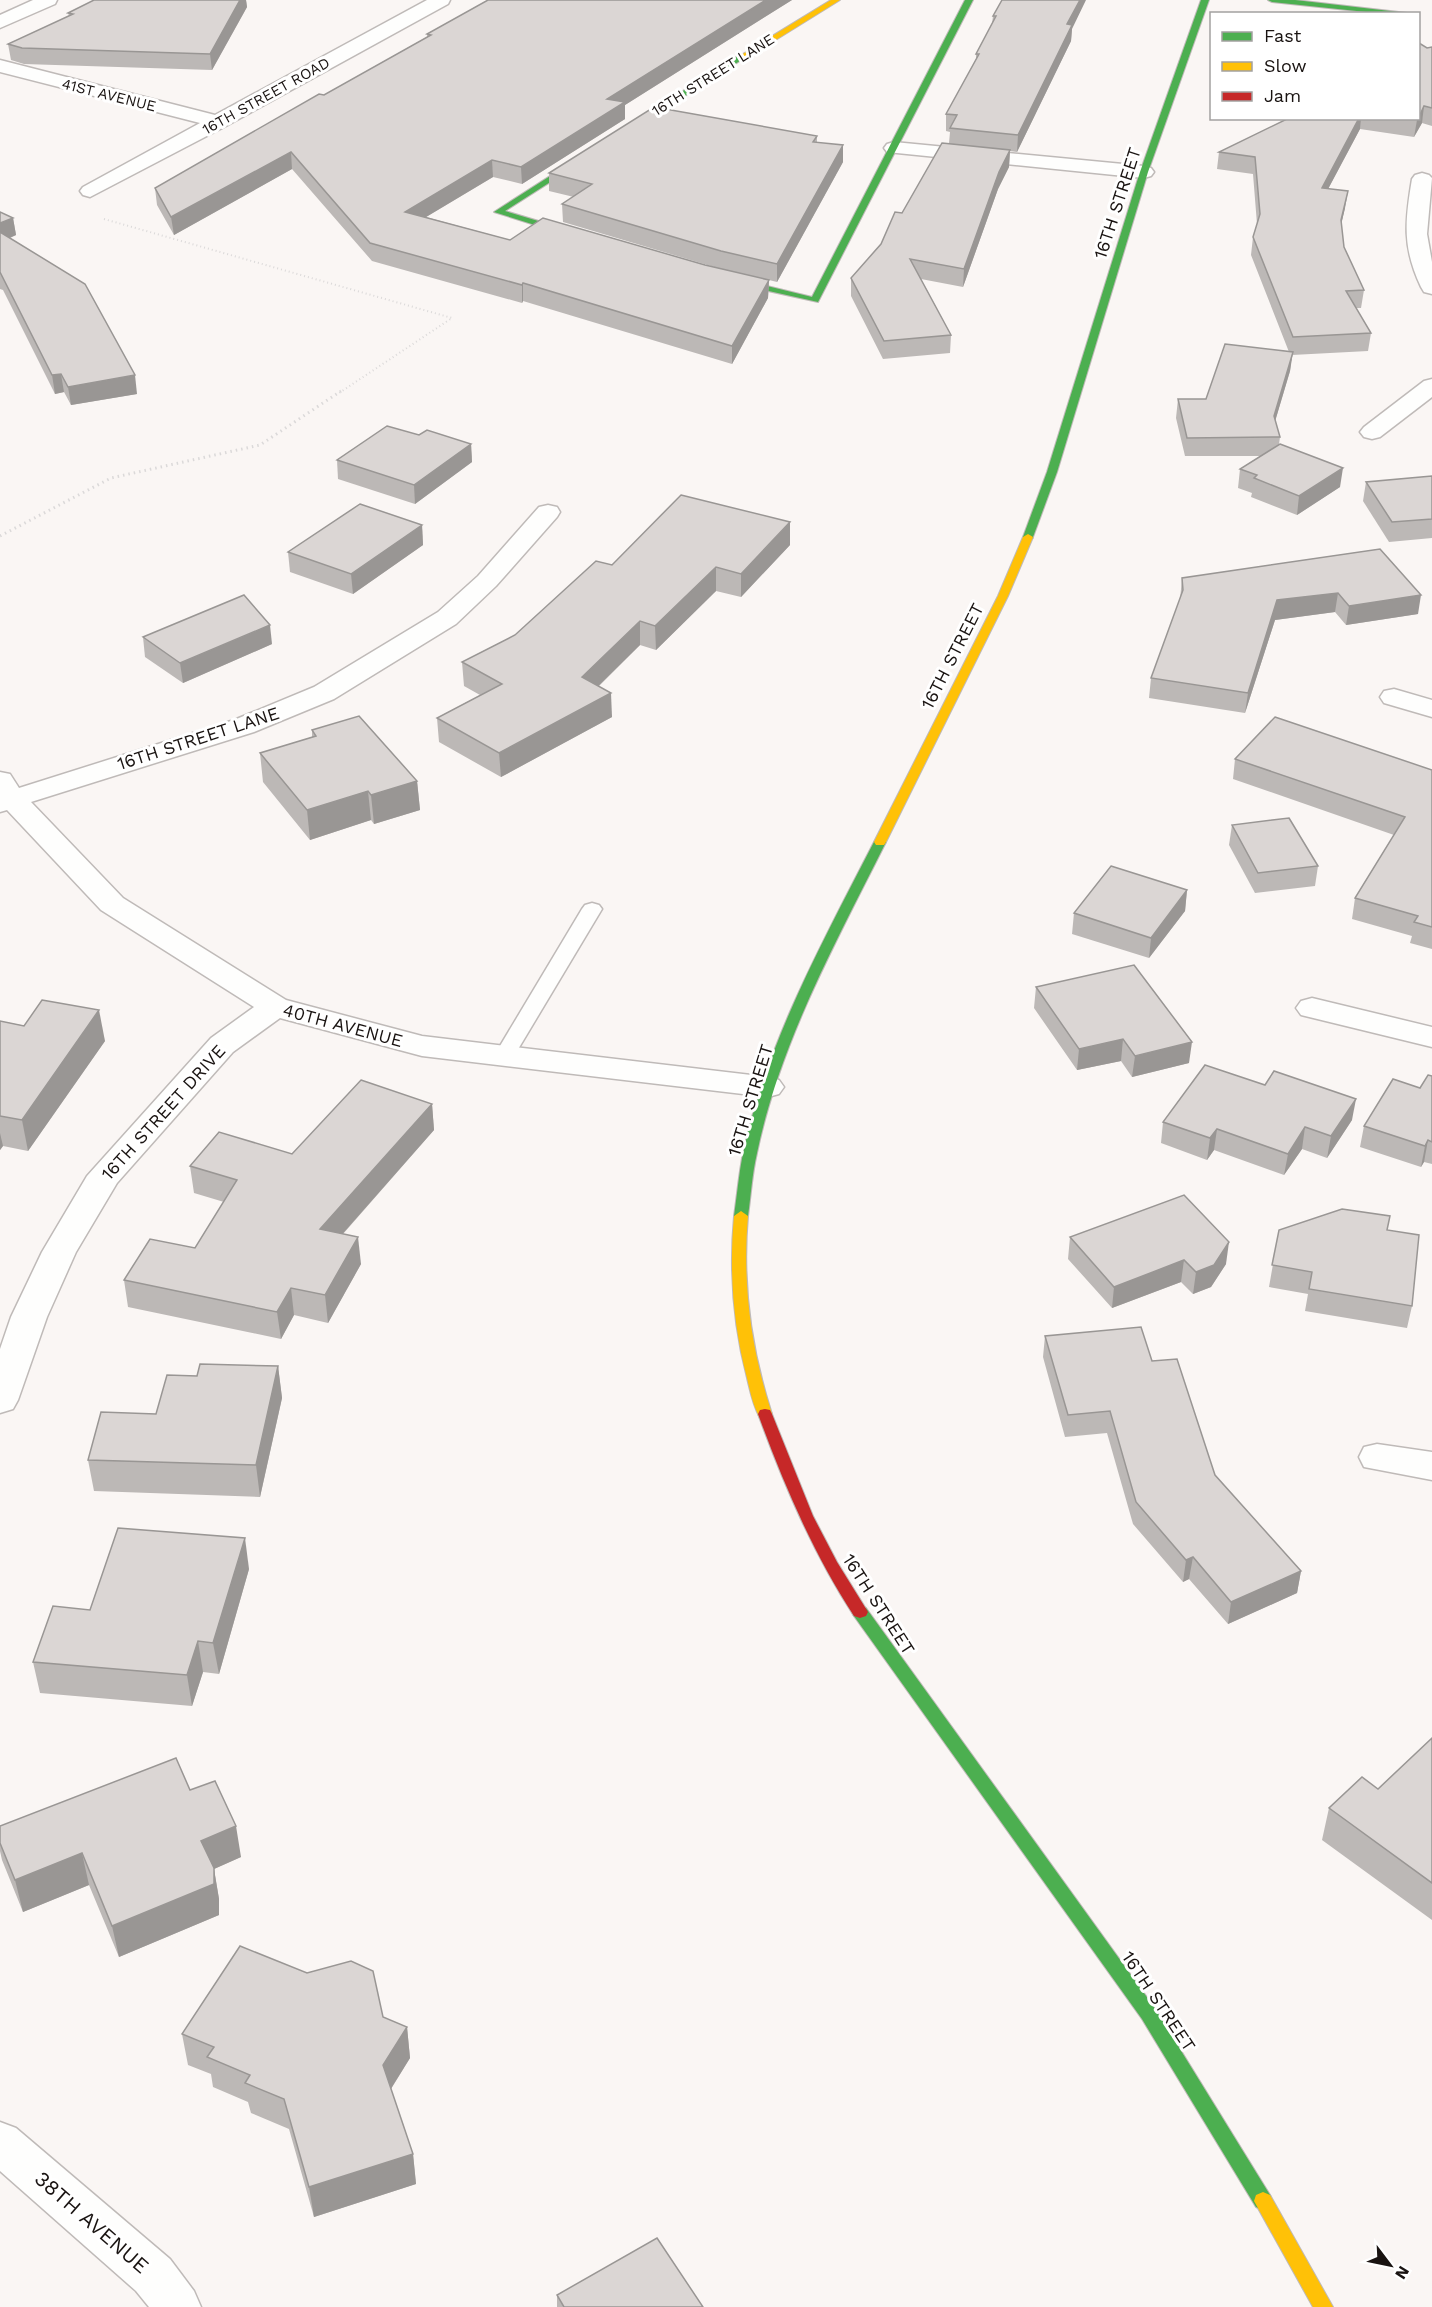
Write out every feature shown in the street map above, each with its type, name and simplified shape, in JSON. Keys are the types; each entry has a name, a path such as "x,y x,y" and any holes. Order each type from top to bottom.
{"main road":[{"name":"16TH STREET LANE","path":"589,239 498,212 738,59 837,0"},
{"path":"714,276 816,300 969,0"},
{"name":"16TH STREET","path":"1205,0 1144,172 1033,527 998,606 810,981 768,1087 750,1153 739,1232 741,1311 758,1394 791,1486 839,1582 1148,2013 1238,2157 1323,2307"},
{"path":"1272,0 1398,12"}],"street":[{"path":"0,22 48,0"},
{"name":"16TH STREET ROAD","path":"90,191 441,0"},
{"name":"41ST AVENUE","path":"0,66 219,122"},
{"path":"894,148 1144,172"},
{"path":"1422,179 1415,237 1422,268 1432,287"},
{"path":"1372,432 1432,386"},
{"name":"16TH STREET LANE","path":"4,794 244,726 324,693 447,618 487,581 548,512"},
{"path":"1394,698 1432,709"},
{"name":"40TH AVENUE","path":"4,794 112,904 275,1007 422,1046 768,1087"},
{"name":"16TH STREET DRIVE","path":"0,1400 29,1317 59,1251 104,1176 222,1045 275,1007"},
{"path":"1312,1008 1432,1036"},
{"path":"1377,1457 1432,1466"},
{"name":"38TH AVENUE","path":"0,2142 153,2275 177,2307"}],"lane":[{"path":"504,1056 592,909"}],"path":[{"path":"0,536 111,478 260,445 452,318 86,213 111,198 90,191"}],"building":[{"path":"94,0 240,0 210,54 22,48 8,44 73,14 68,13"},
{"path":"488,0 766,0 607,99 625,102 521,167 492,160 405,212 510,240 543,218 705,265 769,280 732,346 523,283 522,285 370,243 291,152 171,217 155,188 319,94 324,95 431,35 427,34"},
{"path":"1002,0 1080,0 1067,24 1072,25 1018,135 950,128 957,115 946,114 979,54 976,54"},
{"path":"1420,44 1427,48 1432,47 1432,108 1424,106 1420,115"},
{"path":"654,107 817,136 813,142 843,145 777,264 721,251 562,204 592,184 549,173"},
{"path":"1285,120 1358,120 1322,188 1348,191 1341,220 1344,247 1364,290 1346,291 1371,333 1293,337 1253,237 1260,214 1255,157 1219,152"},
{"path":"942,143 1010,150 999,172 964,269 910,259 951,335 884,341 851,278 881,244 895,212 902,213"},
{"path":"0,212 13,218 0,223"},
{"path":"0,232 85,284 135,375 68,387 61,374 52,375 0,272"},
{"path":"1225,344 1293,352 1274,416 1280,437 1187,438 1178,399 1206,399"},
{"path":"387,426 419,435 427,430 471,444 414,485 337,460"},
{"path":"1280,444 1343,468 1299,496 1254,478 1257,475 1240,469"},
{"path":"1432,476 1432,519 1392,522 1366,482"},
{"path":"681,495 790,522 741,574 716,567 655,626 640,621 582,677 611,693 499,753 437,718 502,684 462,662 515,635 596,561 612,565"},
{"path":"360,504 422,525 351,574 288,552"},
{"path":"1380,549 1421,595 1349,606 1338,593 1277,600 1248,693 1151,678 1183,590 1182,578"},
{"path":"244,595 270,625 180,663 143,637"},
{"path":"359,716 417,781 371,795 368,791 307,810 260,753 316,736 312,730"},
{"path":"1275,717 1432,770 1432,927 1414,922 1418,916 1355,898 1405,817 1235,759"},
{"path":"1289,818 1318,866 1258,873 1232,825"},
{"path":"1111,866 1187,890 1151,938 1074,913"},
{"path":"1134,965 1192,1042 1135,1056 1123,1039 1079,1049 1036,987"},
{"path":"42,1000 99,1010 22,1120 0,1116 0,1021 24,1026"},
{"path":"1205,1065 1265,1085 1274,1071 1356,1099 1331,1136 1305,1127 1288,1154 1217,1129 1210,1138 1163,1122"},
{"path":"1428,1075 1432,1076 1432,1142 1428,1140 1425,1146 1364,1126 1393,1079 1420,1088"},
{"path":"361,1080 432,1104 320,1229 358,1237 325,1295 291,1288 277,1312 124,1280 150,1239 195,1248 237,1180 190,1166 219,1132 292,1154"},
{"path":"1184,1195 1229,1242 1214,1265 1196,1272 1184,1260 1114,1287 1070,1237"},
{"path":"1342,1209 1390,1216 1387,1230 1419,1235 1412,1306 1309,1289 1312,1272 1272,1265 1279,1230"},
{"path":"1141,1327 1152,1361 1177,1359 1215,1475 1301,1571 1231,1602 1193,1557 1186,1560 1136,1502 1110,1411 1068,1415 1045,1336"},
{"path":"200,1364 278,1366 256,1465 88,1460 101,1412 156,1414 167,1375 197,1376"},
{"path":"118,1528 245,1538 213,1643 198,1641 187,1675 33,1662 53,1606 90,1610"},
{"path":"1432,1738 1432,1883 1329,1808 1362,1777 1378,1789"},
{"path":"176,1758 190,1790 215,1781 236,1826 201,1841 214,1868 214,1884 112,1926 82,1853 15,1880 0,1843 0,1826"},
{"path":"240,1946 307,1973 351,1961 373,1971 383,2017 407,2027 383,2065 413,2154 309,2187 284,2099 245,2083 250,2075 207,2057 214,2047 182,2034"},
{"path":"657,2238 703,2307 564,2307 557,2295"}],"traffic: fast":[{"path":"726,279 815,300 969,0"},
{"path":"1028,537 1052,472 1144,172 1205,0"},
{"path":"1272,0 1393,12"},
{"path":"579,236 498,212 742,57"},
{"path":"741,1216 750,1152 773,1071 805,993 880,842"},
{"path":"860,1612 1148,2013 1263,2201"}],"traffic: slow":[{"path":"742,57 836,0"},
{"path":"880,842 1003,596 1028,537"},
{"path":"741,1216 738,1265 742,1316 751,1367 765,1414"},
{"path":"1263,2201 1323,2307"}],"traffic: jam":[{"path":"765,1414 806,1516 831,1565 860,1612"}]}
